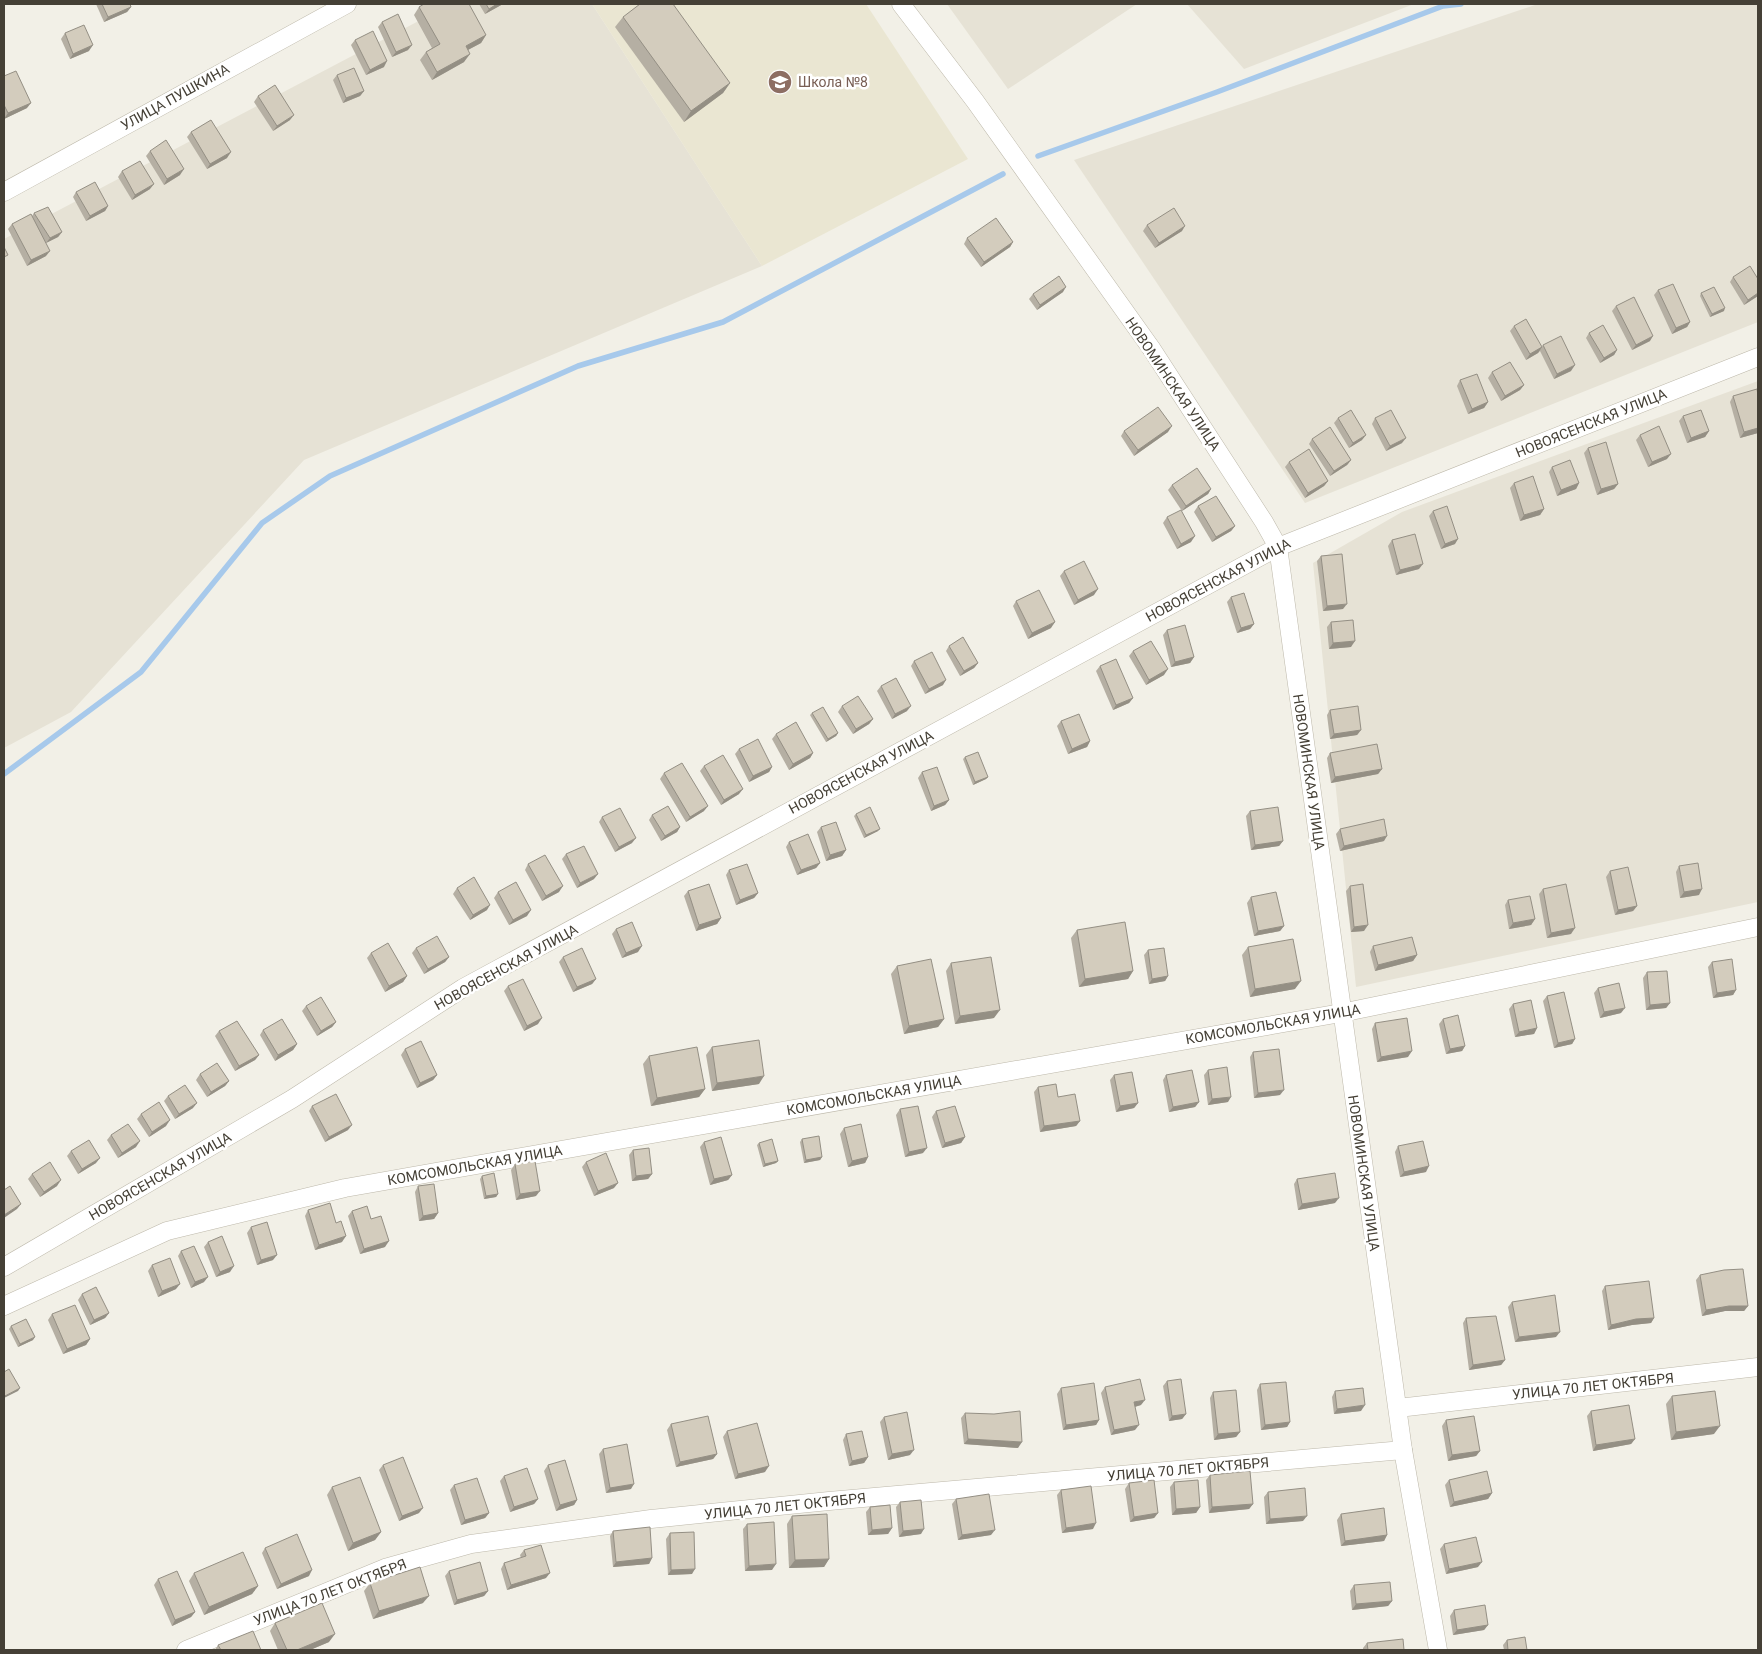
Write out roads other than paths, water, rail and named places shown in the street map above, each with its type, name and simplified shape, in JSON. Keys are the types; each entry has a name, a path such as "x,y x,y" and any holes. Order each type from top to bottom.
{"street":[{"name":"УЛИЦА ПУШКИНА","path":"4,192 347,4"},
{"name":"НОВОМИНСКАЯ УЛИЦА","path":"901,4 975,101 1151,348 1264,522 1278,547 1403,1450 1438,1650"},
{"name":"НОВОЯСЕНСКАЯ УЛИЦА","path":"4,1267 292,1099 463,988 1278,547 1758,357"},
{"name":"КОМСОМОЛЬСКАЯ УЛИЦА","path":"4,1306 167,1231 345,1188 1341,1012 1758,928"},
{"name":"УЛИЦА 70 ЛЕТ ОКТЯБРЯ","path":"1398,1408 1758,1367"},
{"name":"УЛИЦА 70 ЛЕТ ОКТЯБРЯ","path":"186,1650 386,1568 471,1544 651,1519 829,1501 1403,1450"}],"waterway":[{"path":"1038,156 1217,92 1443,6 1461,4"},
{"path":"4,774 141,672 262,523 330,476 578,366 723,322 1003,174"}],"place":[{"name":"Школа №8","path":"780,82"}]}
